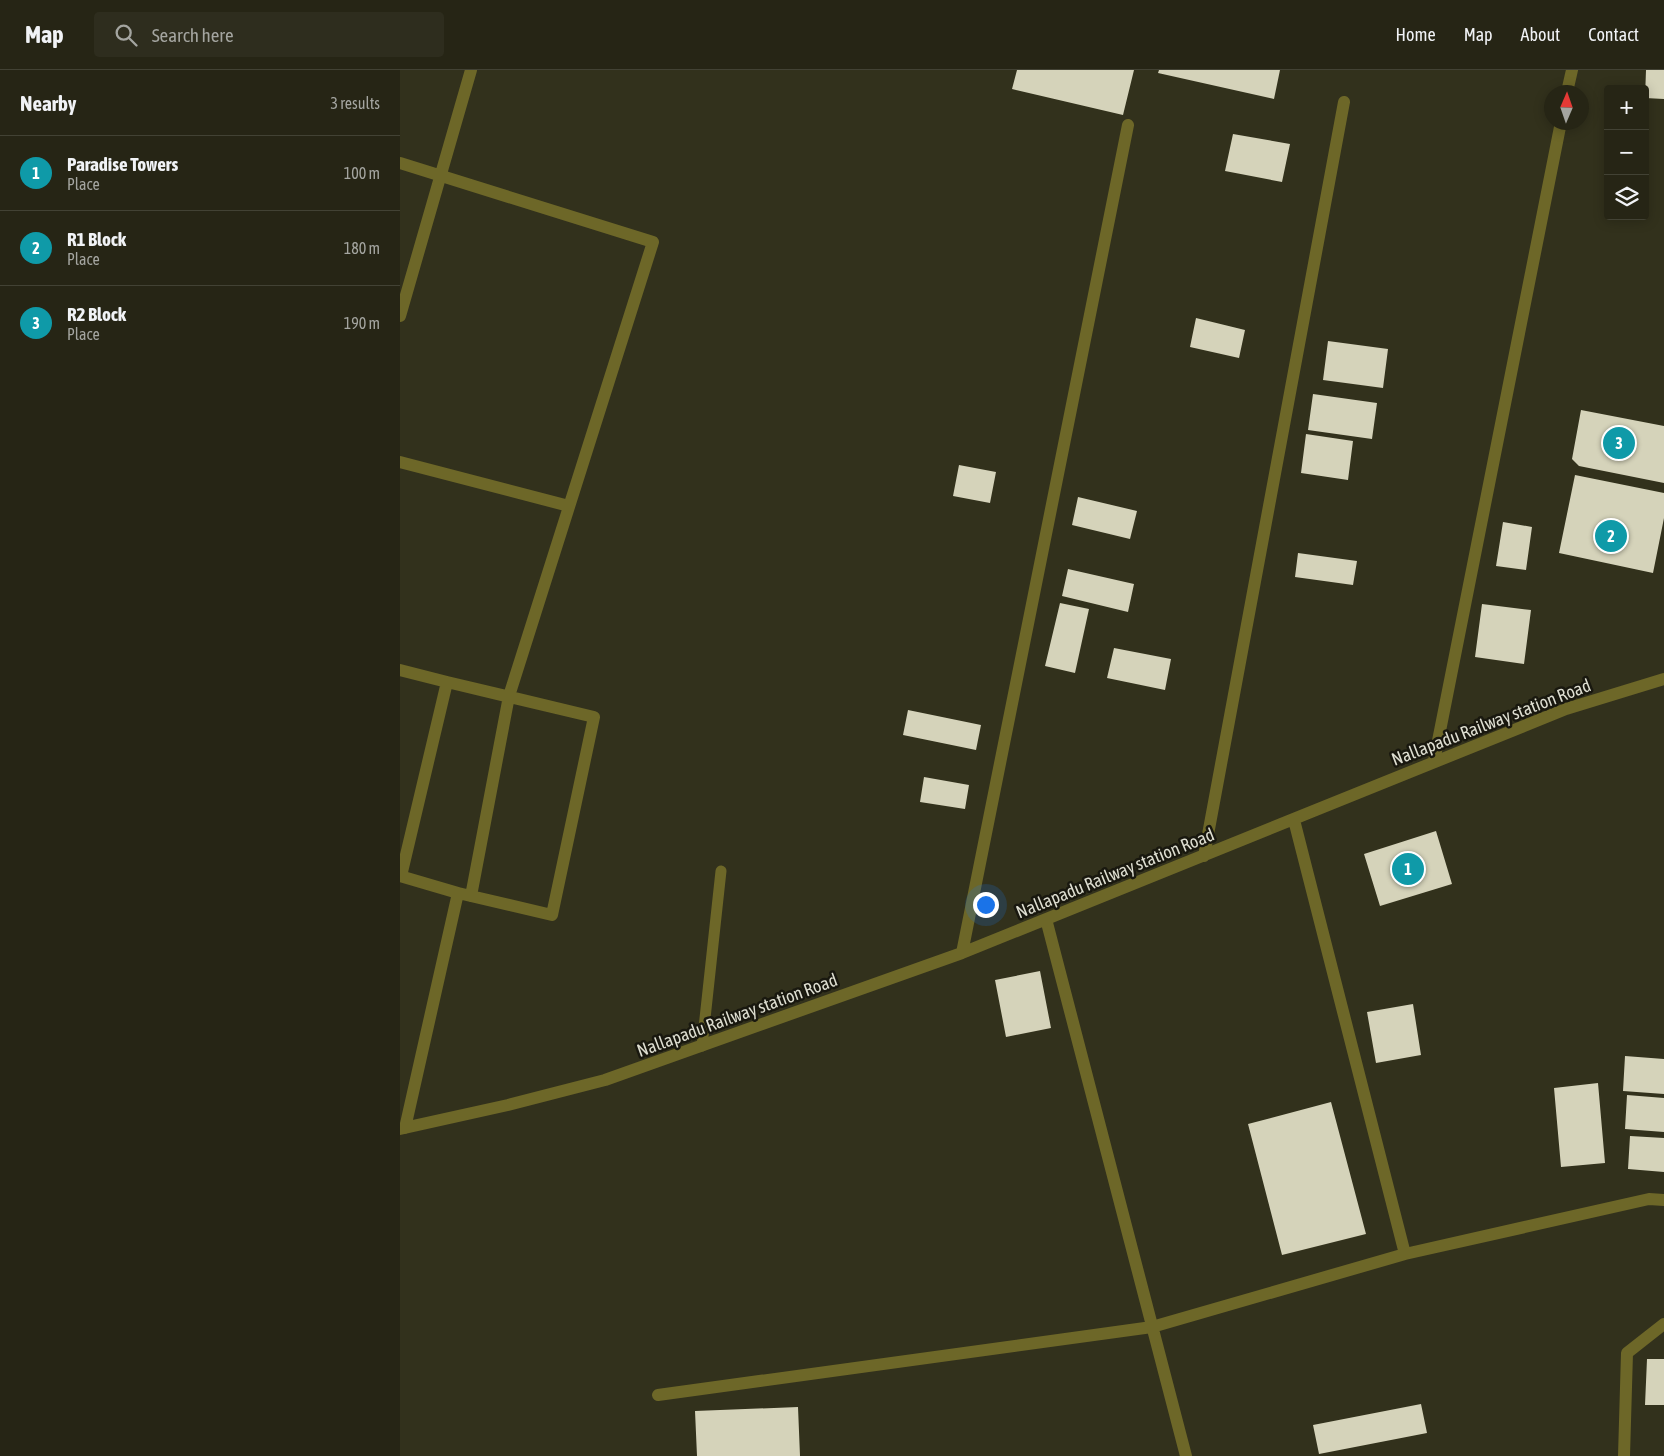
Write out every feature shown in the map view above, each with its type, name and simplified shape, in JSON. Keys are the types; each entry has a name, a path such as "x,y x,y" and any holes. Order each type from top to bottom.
{"street":[{"path":"400,316 471,70"},
{"path":"1569,85 1572,70"},
{"path":"1204,856 1344,102"},
{"path":"962,953 1128,125"},
{"path":"1434,761 1559,130"},
{"path":"400,163 653,242 509,696 471,896"},
{"path":"400,462 569,506"},
{"path":"400,670 594,717 552,915 458,893 400,876 447,682"},
{"name":"Nallapadu Railway station Road","path":"402,1129 508,1105 605,1080 702,1046 962,953 1566,709 1664,679"},
{"path":"1294,820 1405,1254"},
{"path":"402,1129 458,893"},
{"path":"1046,919 1186,1456"},
{"path":"658,1395 1152,1328 1405,1254 1649,1199 1664,1200"},
{"path":"1624,1456 1627,1353 1664,1324"}],"lane":[{"path":"702,1046 721,872"}],"building":[{"path":"1017,70 1134,70 1123,115 1012,89"},
{"path":"1159,70 1280,70 1274,99 1158,73"},
{"path":"1646,70 1664,70 1664,99 1649,98 1649,85 1645,85"},
{"path":"1233,134 1290,144 1282,182 1225,171"},
{"path":"1196,318 1245,330 1239,358 1190,347"},
{"path":"1328,341 1388,349 1383,388 1323,380"},
{"path":"1313,394 1377,403 1372,439 1308,430"},
{"path":"1581,410 1664,426 1664,483 1579,466 1572,459"},
{"path":"1306,434 1353,441 1348,480 1301,473"},
{"path":"959,465 996,472 990,503 953,496"},
{"path":"1575,475 1664,493 1664,518 1653,573 1559,553"},
{"path":"1078,497 1137,511 1130,539 1072,525"},
{"path":"1503,522 1532,527 1526,570 1496,566"},
{"path":"1298,553 1357,561 1353,585 1295,577"},
{"path":"1068,569 1134,584 1128,612 1062,596"},
{"path":"1060,603 1089,609 1075,673 1045,666"},
{"path":"1482,604 1531,610 1524,664 1475,657"},
{"path":"1114,648 1171,659 1165,690 1107,678"},
{"path":"908,710 981,725 976,750 903,735"},
{"path":"924,777 969,785 965,809 920,802"},
{"path":"1436,831 1452,884 1380,906 1364,854"},
{"path":"1040,971 1051,1028 1006,1037 995,980"},
{"path":"1413,1004 1421,1055 1376,1063 1367,1012"},
{"path":"1625,1056 1664,1059 1664,1094 1623,1091"},
{"path":"1598,1083 1605,1163 1561,1167 1554,1088"},
{"path":"1627,1095 1664,1098 1664,1132 1625,1129"},
{"path":"1331,1102 1366,1234 1282,1255 1248,1124"},
{"path":"1630,1136 1664,1138 1664,1172 1628,1169"},
{"path":"1647,1359 1664,1359 1664,1405 1645,1405"},
{"path":"1421,1404 1427,1433 1319,1454 1313,1425"},
{"path":"798,1407 800,1456 697,1456 695,1411"}],"place":[{"name":"R2 Block","path":"1619,443"},
{"name":"R1 Block","path":"1611,536"},
{"name":"Paradise Towers","path":"1408,869"}]}
